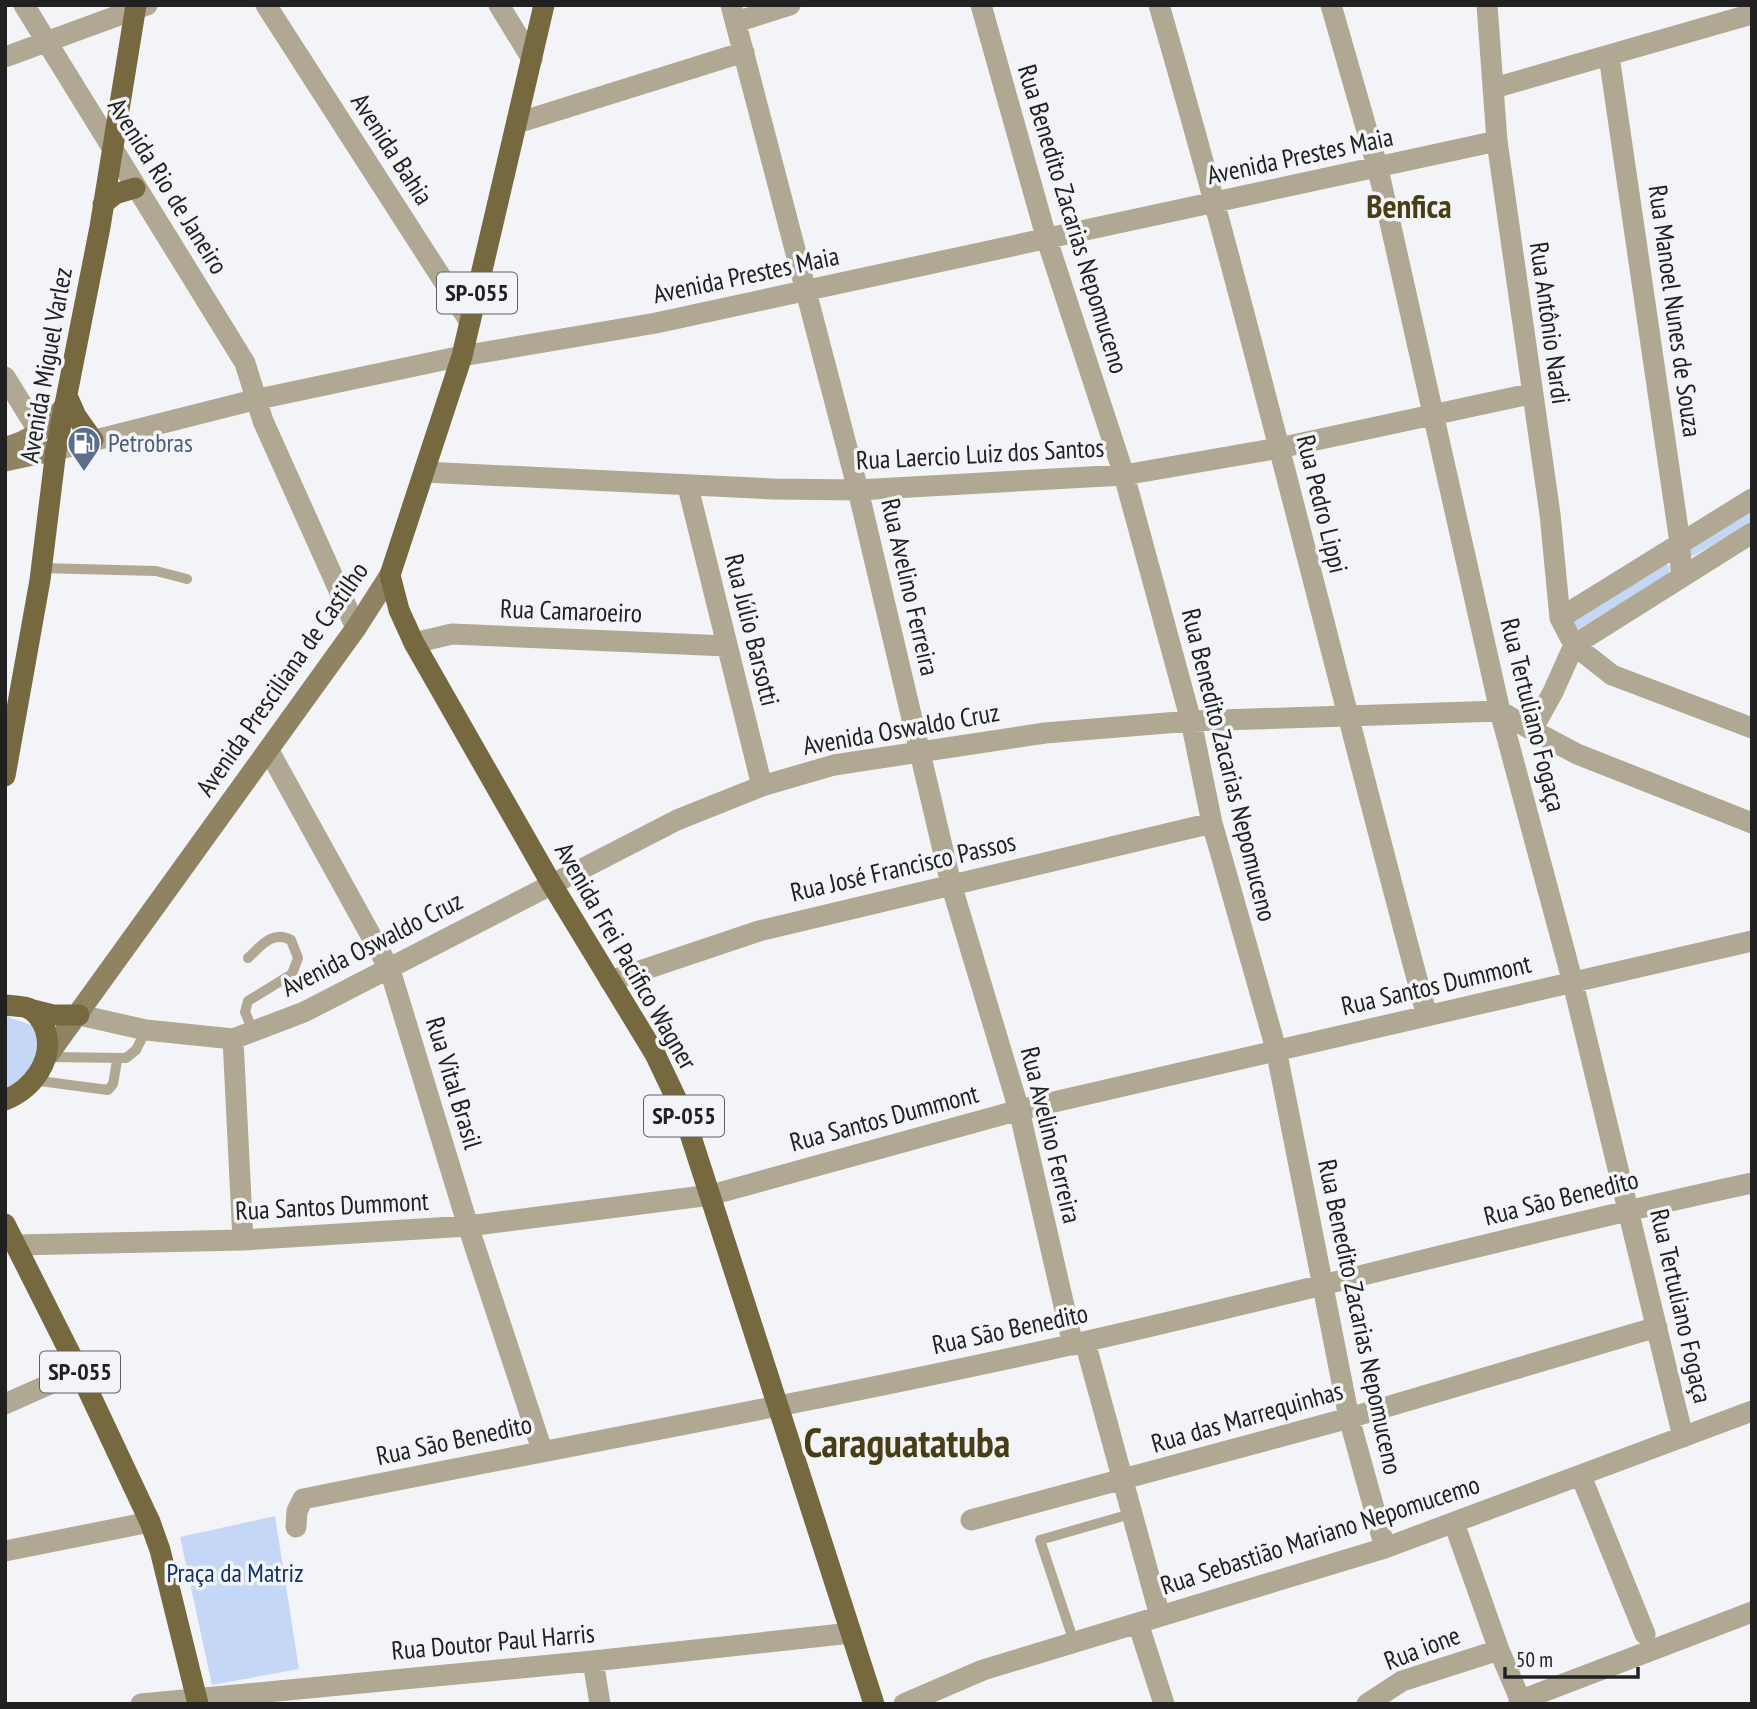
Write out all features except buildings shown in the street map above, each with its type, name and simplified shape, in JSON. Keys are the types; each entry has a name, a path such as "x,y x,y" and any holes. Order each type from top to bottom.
{"main road":[{"name":"Avenida Presciliana de Castilho","path":"390,575 462,356 544,5"},
{"name":"Avenida Miguel Varlez","path":"5,776 41,568 56,450 140,7"},
{"path":"103,204 115,194 135,188"},
{"path":"67,401 93,440"},
{"name":"Avenida Frei Pacifico Wagner","path":"390,575 399,610 414,643 551,883 655,1054 678,1103 780,1406 874,1704"},
{"path":"5,1005 53,1015 79,1015"},
{"path":"9,1102 32,1080 48,1056 43,1024 29,1009"},
{"name":"SP-055","path":"5,1224 79,1371 150,1522 160,1550 197,1700"}],"street":[{"name":"Avenida Rio de Janeiro","path":"24,5 245,363 254,400 356,628"},
{"name":"Avenida Bahia","path":"266,5 470,322"},
{"path":"499,5 532,59"},
{"path":"734,14 790,5"},
{"name":"Rua Benedito Zacarias Nepomuceno","path":"981,5 1047,240 1124,475 1191,721 1212,823 1276,1049 1349,1418 1385,1548"},
{"name":"Rua Pedro Lippi","path":"1159,5 1216,203 1345,714 1427,1016"},
{"name":"Rua Tertuliano Fogaça","path":"1331,5 1378,169 1500,711 1573,983 1683,1437"},
{"name":"Rua Antônio Nardi","path":"1488,5 1497,141 1530,394 1550,514 1560,618 1574,645"},
{"path":"5,57 140,7"},
{"name":"Rua Avelino Ferreira","path":"734,14 858,489 951,884 1019,1110 1079,1343 1123,1481 1160,1616"},
{"path":"1494,88 1752,14"},
{"path":"517,123 744,52"},
{"name":"Rua Manoel Nunes de Souza","path":"1609,56 1681,543 1681,575"},
{"name":"Avenida Prestes Maia","path":"5,461 254,400 462,356 656,323 1378,169 1497,141"},
{"path":"5,377 39,432"},
{"name":"Rua Laercio Luiz dos Santos","path":"424,472 688,487 858,489 1124,475 1279,448 1530,394"},
{"path":"5,447 20,444 39,432 67,401"},
{"name":"Rua Júlio Barsotti","path":"688,487 762,786"},
{"path":"1560,618 1752,499"},
{"path":"1532,730 1574,645 1681,575 1752,533"},
{"path":"1730,546 1752,554"},
{"name":"Avenida Presciliana de Castilho","path":"48,1056 269,751 390,575"},
{"name":"Rua Camaroeiro","path":"414,643 452,634 727,646"},
{"path":"1574,645 1612,675 1752,728"},
{"path":"1500,711 1577,754 1752,823"},
{"name":"Avenida Oswaldo Cruz","path":"79,1015 146,1030 233,1039 304,1012 390,970 551,883 677,820 762,786 834,765 1045,733 1191,721 1500,711"},
{"name":"Rua Vital Brasil","path":"269,751 390,970 468,1226 542,1450"},
{"name":"Rua José Francisco Passos","path":"610,981 759,931 1212,823"},
{"name":"Rua Santos Dummont","path":"16,1245 243,1240 468,1226 711,1195 1019,1110 1752,941"},
{"path":"233,1039 243,1240"},
{"name":"Rua São Benedito","path":"296,1527 297,1511 303,1499 542,1450 780,1406 1079,1343 1629,1209 1752,1183"},
{"name":"Rua das Marrequinhas","path":"971,1520 1349,1418 1657,1327"},
{"path":"5,1404 79,1371"},
{"name":"Rua Sebastião Mariano Nepomucemo","path":"904,1704 983,1670 1385,1548 1752,1411"},
{"path":"1581,1476 1645,1634"},
{"path":"5,1551 150,1522"},
{"path":"1454,1523 1520,1702 1752,1612"},
{"path":"1138,1623 1164,1704"},
{"name":"Rua Doutor Paul Harris","path":"141,1704 320,1695 593,1661 851,1633"},
{"name":"Rua ione","path":"1367,1704 1402,1681 1499,1650"},
{"path":"593,1661 600,1704"}],"lane":[{"path":"41,568 156,571 187,579"},
{"path":"248,958 268,939 279,936 291,940 298,958 292,974 248,1001 245,1012 253,1031"},
{"path":"48,1056 117,1061 132,1055 146,1030"},
{"path":"32,1080 108,1090 113,1084 117,1061"},
{"path":"1074,1642 1040,1540 1120,1517"}],"green space":[{"path":"1752,505 1752,523 1689,558 1687,546"},
{"path":"1666,563 1670,567 1668,575 1575,631 1567,621"},
{"path":"5,1016 34,1026 41,1041 30,1070 5,1094"},
{"name":"Praça da Matriz","path":"275,1516 299,1669 212,1685 180,1537"}],"place":[{"name":"Petrobras","path":"84,473"}],"district":[{"name":"Benfica","path":"1409,206"},
{"name":"Caraguatatuba","path":"907,1443"}]}
